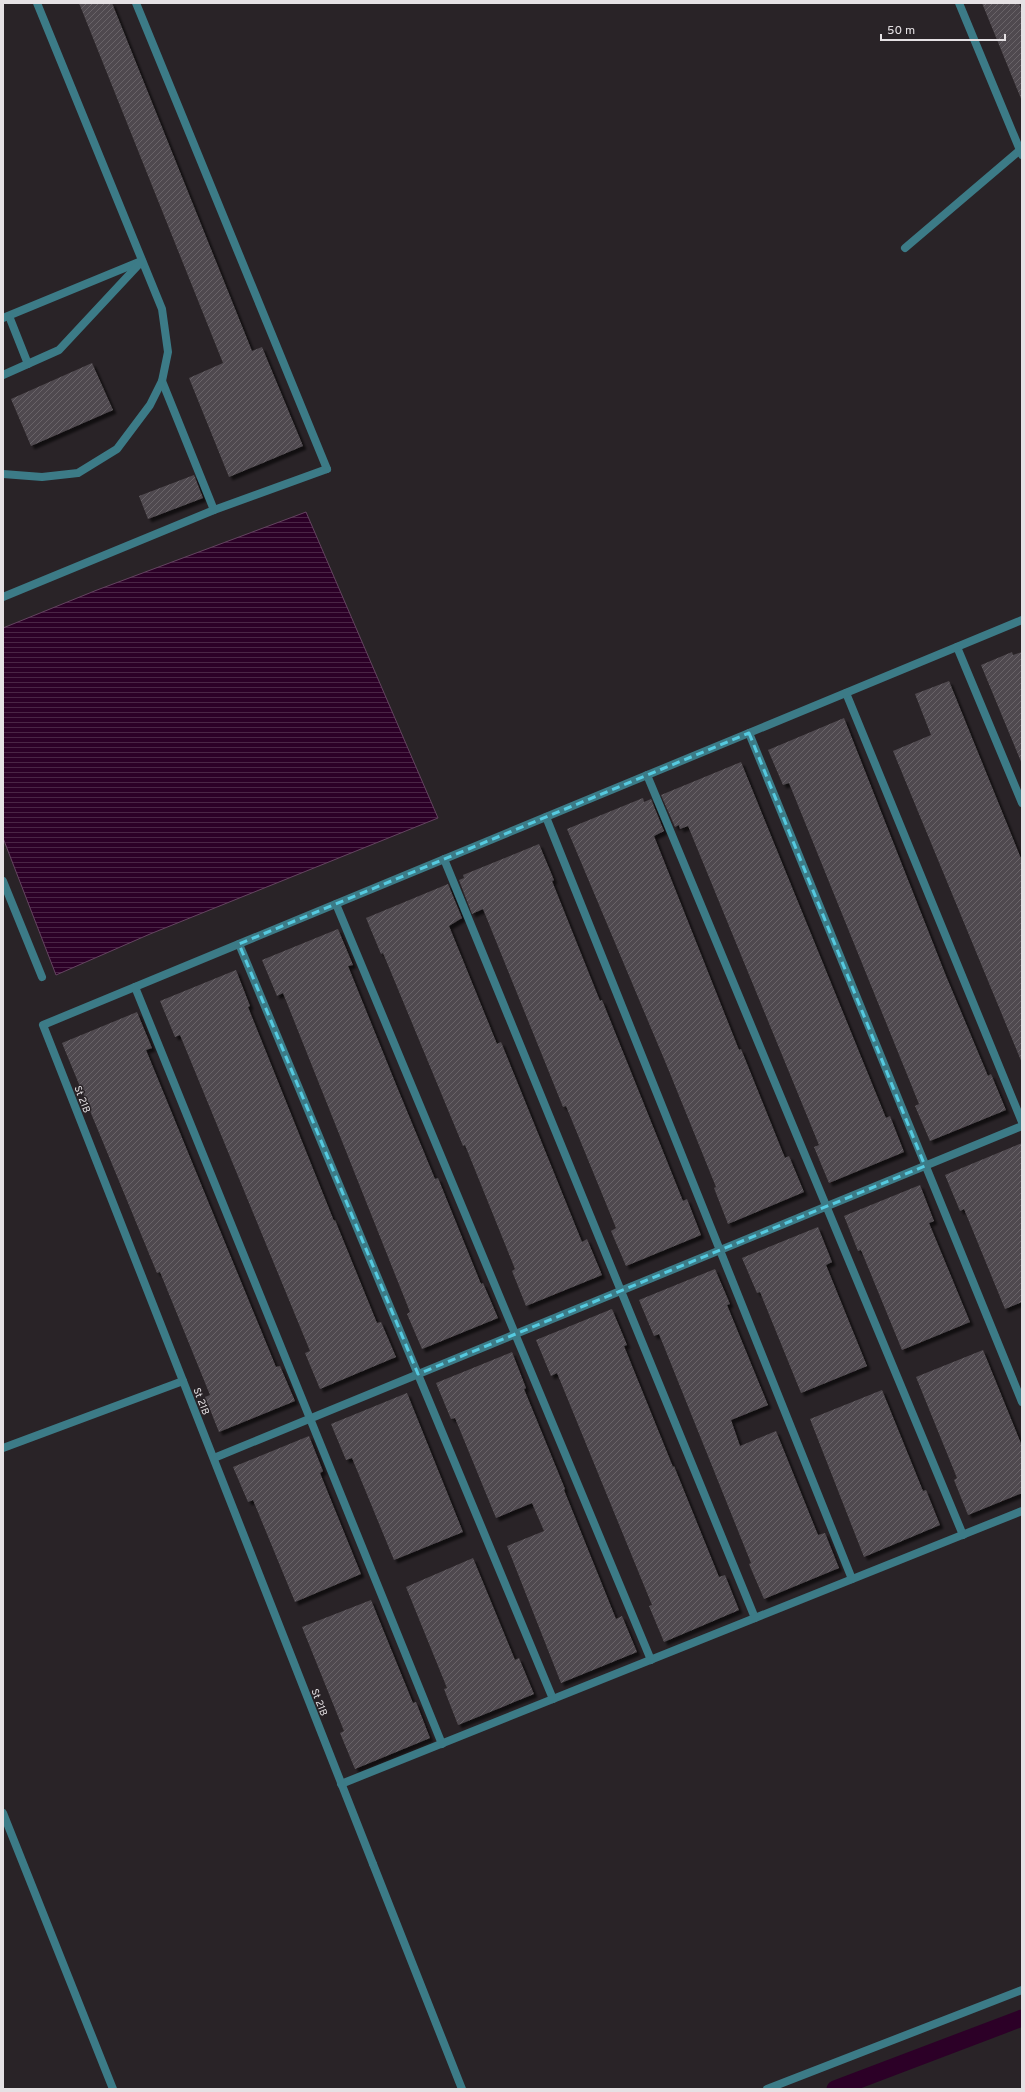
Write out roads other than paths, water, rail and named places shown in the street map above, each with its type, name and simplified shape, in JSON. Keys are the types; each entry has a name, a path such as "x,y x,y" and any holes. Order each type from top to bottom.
{"street":[{"path":"3,474 42,477 78,473 117,449 150,405 162,382 168,352 162,309 37,3"},
{"path":"3,596 214,510 326,469 136,3"},
{"path":"905,248 1021,152 959,3"},
{"path":"28,364 6,317 142,261"},
{"path":"3,375 59,350 142,261"},
{"path":"162,382 214,510"},
{"path":"442,1744 135,987 1022,620"},
{"path":"957,647 1022,803"},
{"path":"846,693 1022,1122"},
{"path":"749,733 1022,1402"},
{"path":"647,775 963,1535"},
{"path":"546,817 852,1579"},
{"path":"444,859 755,1618"},
{"path":"3,881 42,976"},
{"path":"336,904 651,1660"},
{"path":"239,944 554,1699"},
{"name":"St 21B","path":"135,987 44,1025 462,2089"},
{"path":"214,1458 1022,1126"},
{"path":"3,1448 183,1381"},
{"path":"341,1784 1022,1512"},
{"path":"3,1813 113,2089"},
{"path":"767,2089 1022,1990"}],"waterway":[{"path":"835,2089 1022,2018"}]}
